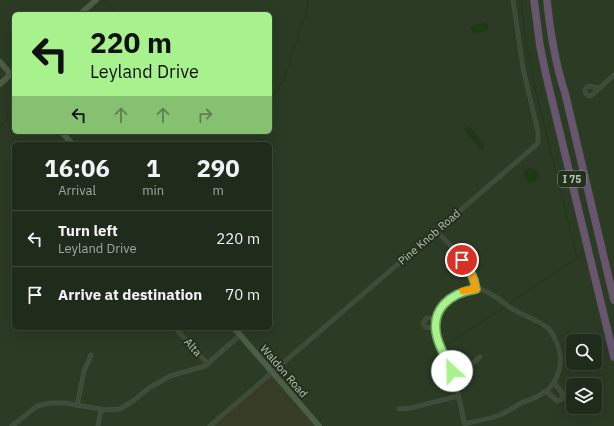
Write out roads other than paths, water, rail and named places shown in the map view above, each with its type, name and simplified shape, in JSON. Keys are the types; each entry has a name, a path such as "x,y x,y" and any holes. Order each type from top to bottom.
{"highway":[{"name":"I 75","path":"534,0 540,46 546,75 614,356"},
{"name":"I 75","path":"547,0 552,44 614,300"}],"street":[{"path":"82,12 96,0"},
{"name":"Pine Knob Road","path":"210,426 532,149 538,142 538,132 522,60 513,0"},
{"path":"0,62 12,74"},
{"path":"599,88 614,75"},
{"path":"0,84 12,76"},
{"path":"64,134 70,142"},
{"path":"437,231 470,269 474,277 476,289"},
{"path":"476,289 492,295 509,308 548,329 554,337 559,346 561,359 560,370 554,383 546,391 501,414 465,425 452,371 437,338 437,318 446,301 460,292 476,289"},
{"path":"436,329 425,327 423,323 427,318 437,318"},
{"name":"Alta","path":"178,330 208,364"},
{"name":"Waldon Road","path":"236,330 319,426"},
{"path":"12,426 32,410 43,404 58,402 100,410 120,409 149,388 170,376 208,364 240,335"},
{"path":"77,406 84,371 91,355"},
{"path":"452,371 474,362 480,357"},
{"path":"546,391 554,400 557,401 562,399 563,394 554,383"},
{"path":"399,410 458,396"},
{"path":"98,426 100,410"}],"waterway":[{"path":"95,12 95,7 103,0"},
{"path":"106,0 115,12"},
{"path":"272,99 284,79 308,6 307,0"},
{"path":"508,304 577,258 536,92 526,41 521,0"},
{"path":"0,127 8,117 7,112 12,106"},
{"path":"255,142 260,134"},
{"path":"443,347 506,306"},
{"path":"439,361 434,353 440,349"}]}
